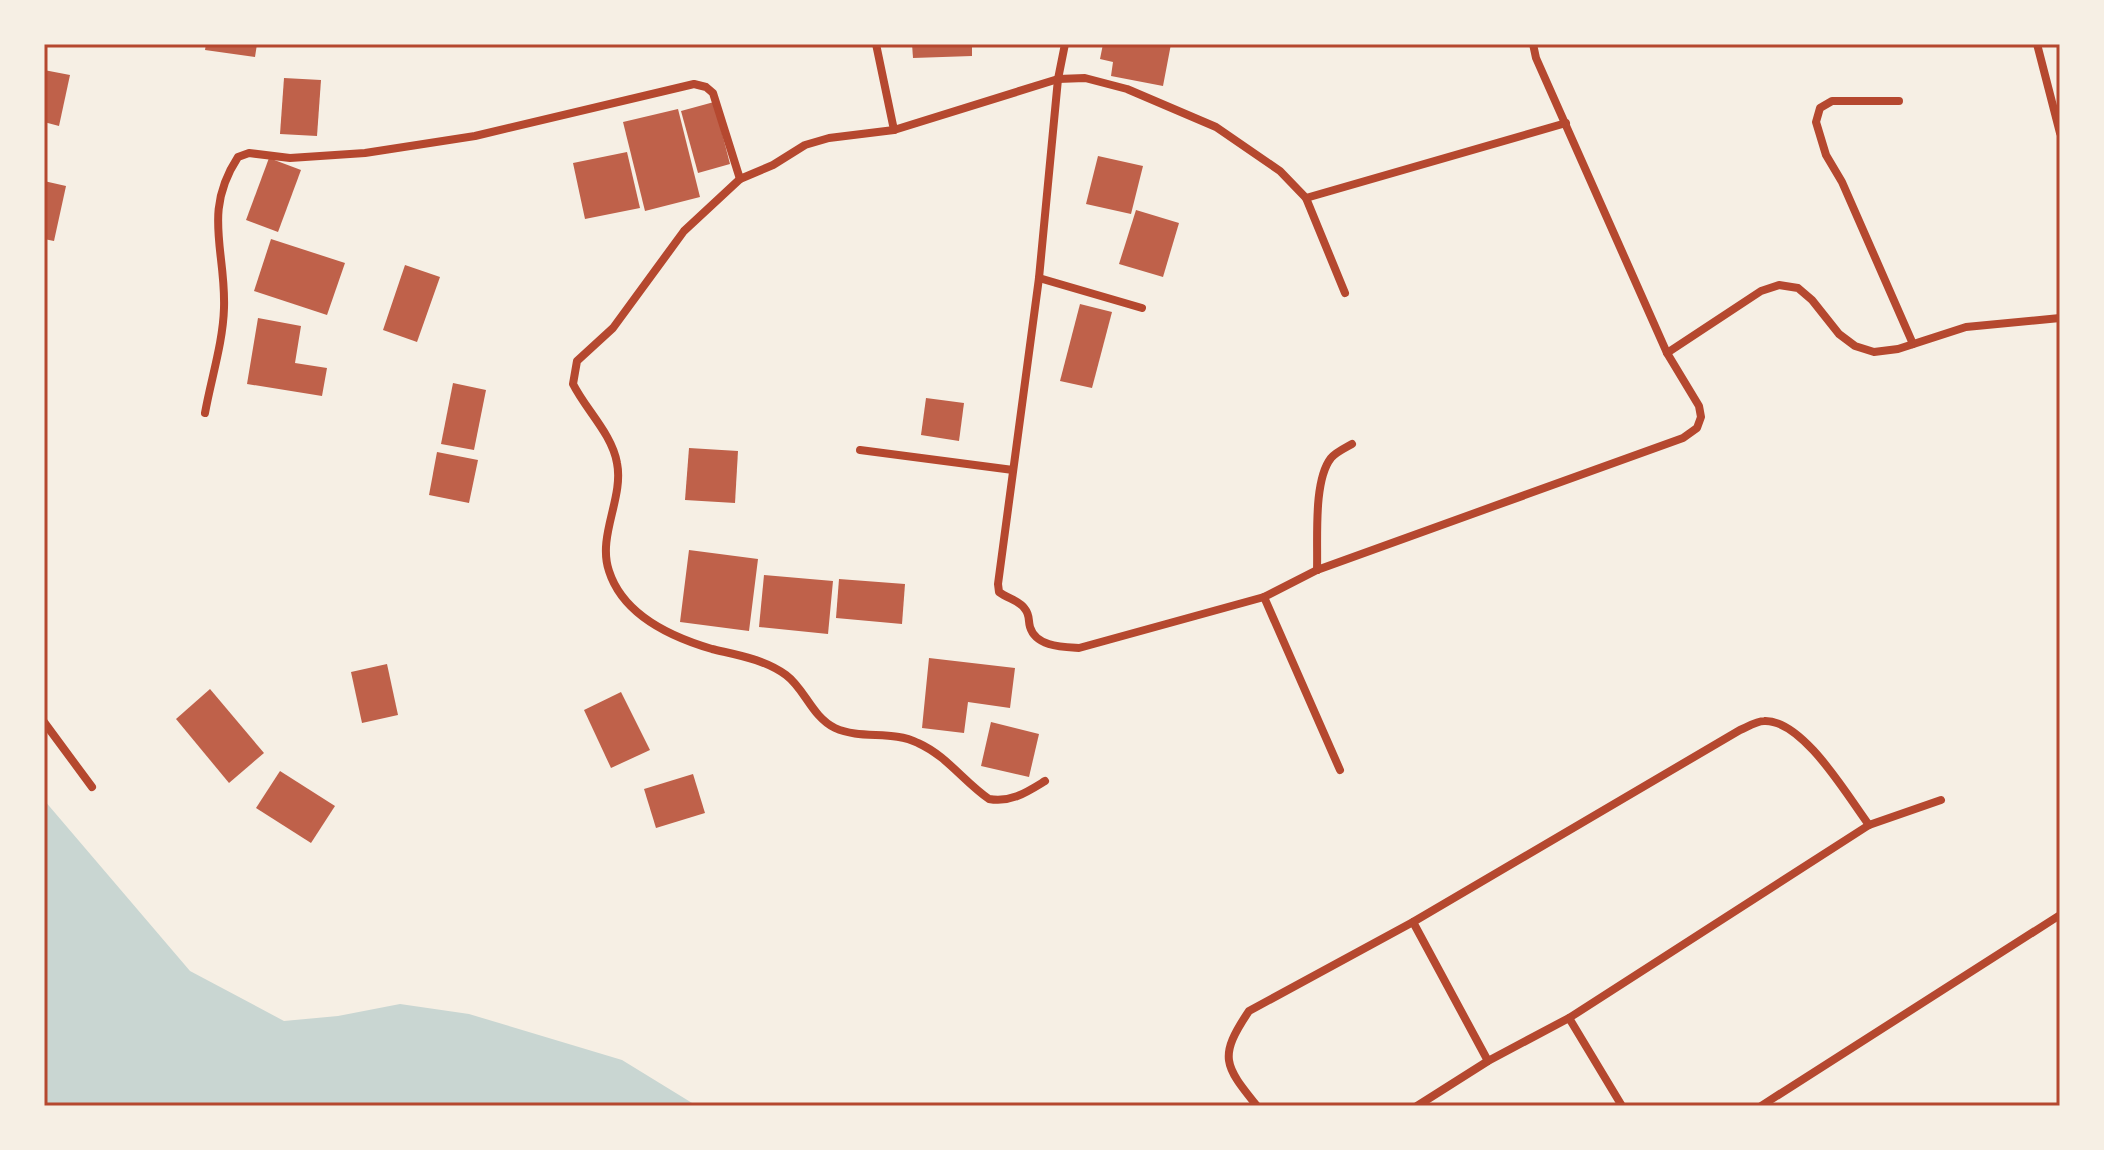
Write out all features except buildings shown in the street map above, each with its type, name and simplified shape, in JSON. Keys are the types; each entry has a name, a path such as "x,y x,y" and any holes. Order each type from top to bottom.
{"street":[{"path":"876,44 894,130"},
{"path":"1065,44 1058,79 1039,278 998,584 999,592 1018,601 1028,612 1030,630 1046,643 1079,648 1264,597 1317,570 1683,438 1697,428 1701,417 1699,406 1667,353 1536,58 1533,44"},
{"path":"2037,44 2060,133"},
{"path":"1045,781 1018,797 1001,801 989,799 935,752 915,741 835,728 818,715 786,675 759,661 661,630 627,603 609,571 606,545 618,466 611,444 573,384 577,361 613,328 684,231 740,179 773,165 805,145 829,138 894,130 1058,79 1085,78 1127,89 1216,127 1280,171 1306,198 1345,293"},
{"path":"205,413 224,312 217,210 238,157 249,153 290,158 365,153 475,136 694,84 706,87 713,93 740,179"},
{"path":"1899,101 1832,101 1820,108 1816,122 1826,155 1842,182 1913,344"},
{"path":"1306,198 1566,123"},
{"path":"1039,278 1142,308"},
{"path":"1667,353 1761,291 1779,285 1798,288 1812,300 1839,334 1855,346 1874,352 1913,344 1966,327 2060,318"},
{"path":"1317,570 1320,492 1325,470 1333,456 1352,444"},
{"path":"860,450 1013,470"},
{"path":"1264,597 1340,770"},
{"path":"1257,1106 1230,1072 1229,1048 1249,1011 1413,922 1740,730 1764,721 1785,726 1807,743 1869,825"},
{"path":"44,722 92,787"},
{"path":"1417,1106 1488,1061 1569,1018 1869,825 1941,800"},
{"path":"1761,1106 2060,915"},
{"path":"1413,922 1488,1061"},
{"path":"1569,1018 1622,1106"}],"shaded area":[{"path":"44,800 190,971 284,1021 338,1016 400,1004 469,1014 622,1060 697,1106 44,1106"}]}
